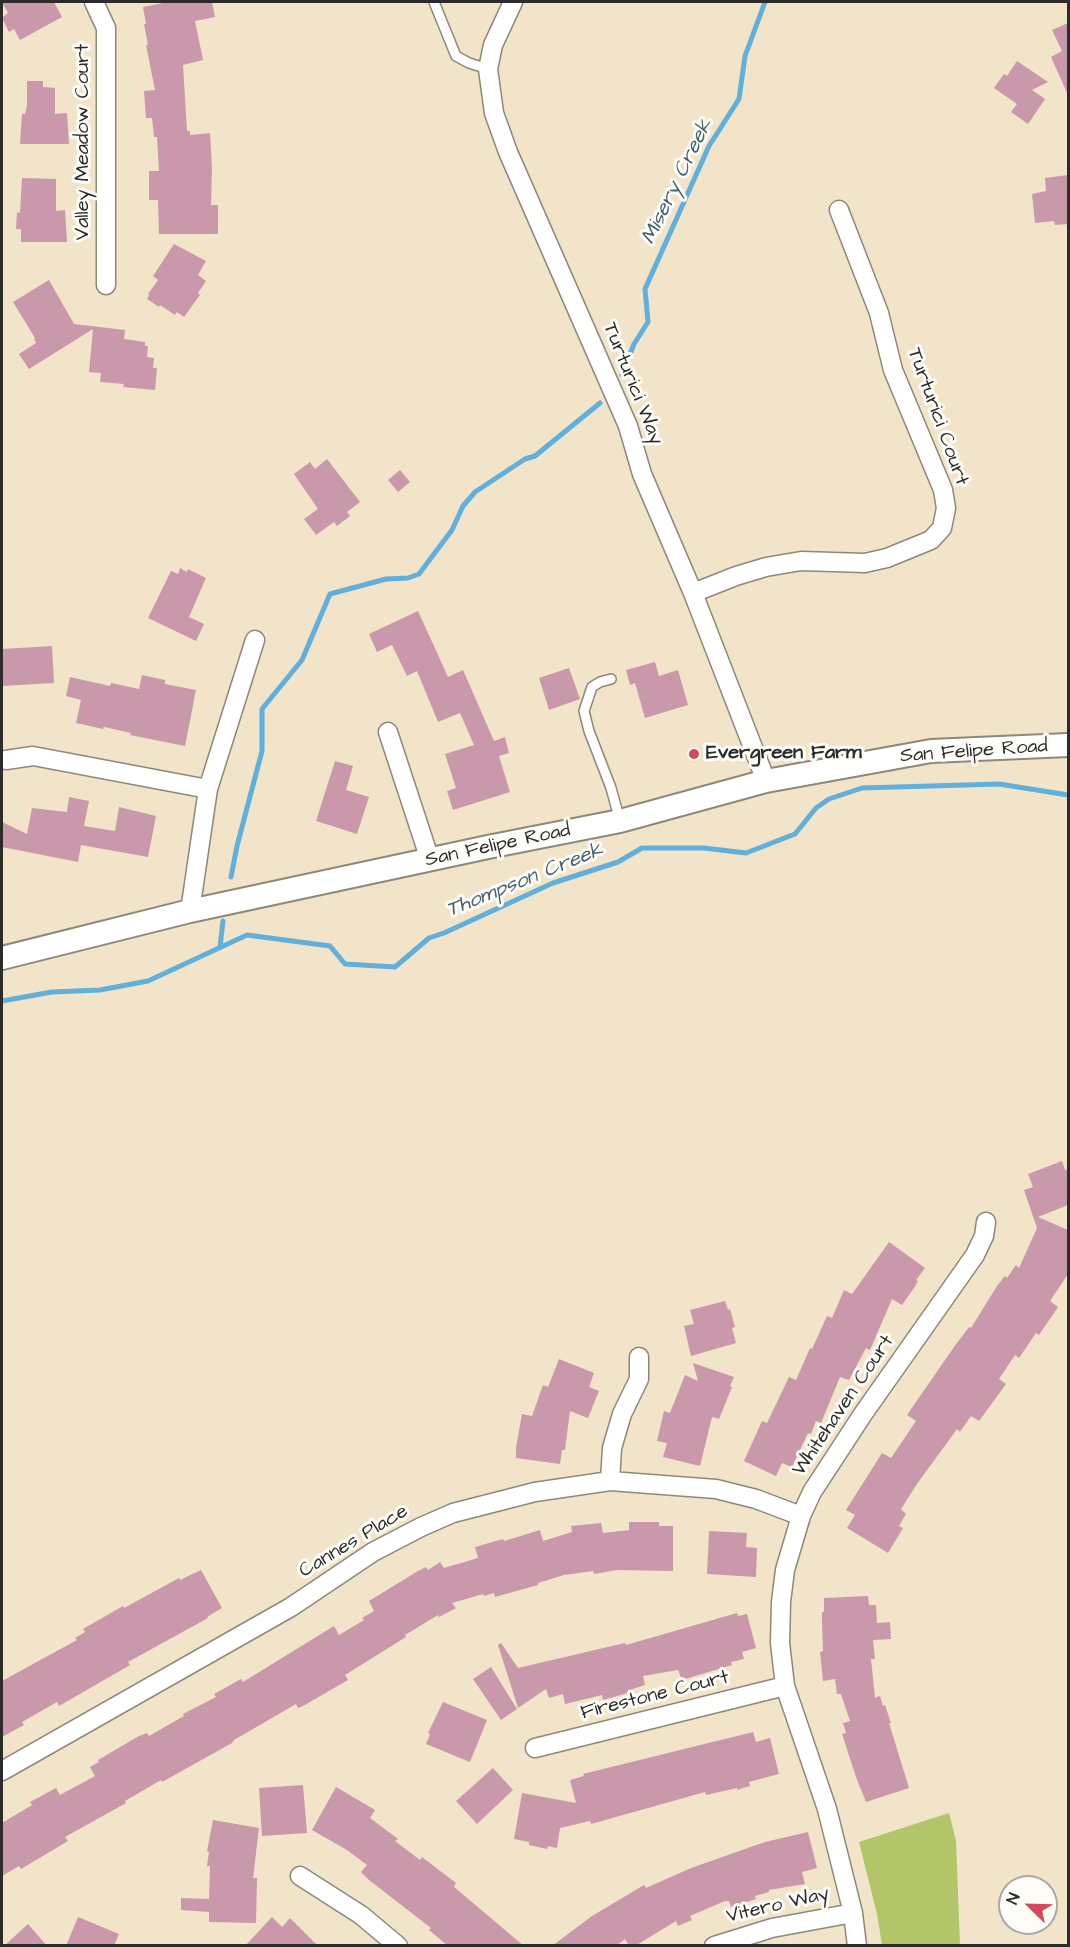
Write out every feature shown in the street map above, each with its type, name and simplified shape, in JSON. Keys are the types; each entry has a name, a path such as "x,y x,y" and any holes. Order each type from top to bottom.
{"street":[{"name":"Valley Meadow Court","path":"94,2 106,28 106,285"},
{"name":"Turturici Way","path":"513,2 493,45 488,69 494,113 508,152 628,426 642,474 693,593 766,781"},
{"name":"Turturici Court","path":"693,593 736,576 789,563 823,560 865,563 887,558 931,540 942,528 946,508 943,490 893,370 879,313 839,210"},
{"path":"190,911 208,789 255,640"},
{"path":"388,732 430,860"},
{"name":"San Felipe Road","path":"2,958 190,911 620,821 766,781 931,751 1068,746"},
{"path":"6,760 33,756 208,789"},
{"name":"Whitehaven Court","path":"857,1946 853,1913 827,1809 785,1686 780,1643 781,1602 785,1570 801,1516 812,1492 835,1454 975,1255 984,1236 986,1222"},
{"path":"610,1481 612,1448 622,1414 639,1379 639,1358"},
{"name":"Cannes Place","path":"2,1771 291,1607 363,1558 421,1527 474,1507 535,1492 610,1481 716,1489 771,1503 801,1516"},
{"name":"Firestone Court","path":"535,1748 785,1686"},
{"path":"300,1876 361,1916 398,1946"},
{"name":"Vitero Way","path":"714,1946 772,1928 853,1913"}],"lane":[{"path":"434,2 456,56 488,69"},
{"path":"612,679 592,687 584,711 620,821"}],"green space":[{"path":"949,1813 956,1841 960,1945 882,1945 877,1914 859,1842"}],"building":[{"path":"2,2 54,2 62,17 20,40 14,29 9,32 2,18 8,13"},
{"path":"168,2 212,2 215,17 195,21 203,60 183,65 187,131 190,131 190,135 210,133 211,205 218,205 218,234 159,234 158,200 149,200 149,171 159,171 157,137 154,137 152,118 146,118 144,91 155,90 146,45 148,45 143,7"},
{"path":"1068,23 1068,95 1051,57 1062,51 1052,30"},
{"path":"1017,61 1048,82 1032,90 1045,99 1028,124 1011,112 1017,104 994,88 1004,74 1007,76"},
{"path":"27,81 43,81 43,87 55,88 55,114 67,113 69,144 20,144 22,114 25,114 27,105"},
{"path":"1068,175 1068,224 1055,225 1054,221 1035,223 1032,194 1046,191 1045,178"},
{"path":"22,178 56,179 56,211 65,210 67,242 21,242 21,229 16,229 17,212 20,213"},
{"path":"174,244 206,261 198,275 206,281 198,293 200,295 184,317 177,312 175,315 147,299 158,280 153,276"},
{"path":"49,280 74,324 125,330 124,339 145,342 145,346 148,346 147,357 154,358 153,368 157,368 155,390 100,382 101,373 89,372 93,329 29,369 19,354 36,343 35,338 13,302"},
{"path":"327,459 360,502 347,512 350,516 337,526 334,522 316,535 304,519 318,509 294,474 310,462 315,469"},
{"path":"400,470 410,482 398,492 388,480"},
{"path":"180,568 187,572 188,569 206,578 189,617 204,624 196,641 148,618 171,571 178,574"},
{"path":"418,611 448,677 463,670 494,741 505,737 509,753 499,756 510,792 453,810 447,791 456,788 445,754 474,745 460,713 438,722 417,671 407,676 392,645 377,652 369,634"},
{"path":"52,646 54,683 2,686 2,649"},
{"path":"655,662 659,676 678,670 688,705 645,718 635,683 630,685 626,670"},
{"path":"569,668 580,699 549,710 539,678"},
{"path":"142,675 165,680 165,684 196,690 185,746 130,735 131,733 104,727 103,729 76,723 81,700 66,696 70,677 110,686 111,683 139,689"},
{"path":"335,761 353,766 346,790 369,797 357,834 316,821"},
{"path":"69,797 89,801 84,826 115,831 119,807 156,816 148,857 81,845 78,862 2,847 2,822 27,834 32,808 67,812"},
{"path":"1062,1161 1065,1170 1068,1169 1068,1205 1038,1217 1068,1230 1068,1274 1050,1301 1058,1307 1039,1335 1036,1333 1019,1358 1015,1355 999,1379 1006,1384 979,1421 971,1416 960,1432 957,1429 917,1484 901,1509 906,1514 899,1526 903,1528 888,1553 847,1528 855,1515 846,1510 882,1453 891,1458 916,1421 907,1415 954,1347 969,1327 971,1328 997,1286 1005,1276 1007,1278 1016,1265 1019,1268 1037,1228 1024,1190 1033,1187 1028,1174"},
{"path":"889,1242 925,1268 916,1280 918,1281 914,1288 902,1305 892,1299 870,1350 866,1348 849,1380 840,1377 821,1423 816,1421 811,1434 808,1433 792,1467 782,1463 776,1476 744,1461 762,1421 767,1423 789,1377 796,1380 827,1316 832,1318 844,1290 852,1294"},
{"path":"725,1301 735,1327 732,1328 736,1343 691,1356 684,1326 694,1324 690,1310"},
{"path":"559,1359 594,1373 589,1387 599,1391 588,1418 570,1411 565,1450 562,1450 560,1464 516,1458 522,1414 532,1416 543,1385 548,1387"},
{"path":"693,1363 734,1377 719,1419 712,1417 700,1466 663,1457 667,1443 657,1441 664,1411 670,1413 685,1375 698,1381"},
{"path":"629,1522 659,1522 659,1526 673,1526 673,1571 617,1570 594,1574 593,1571 564,1575 495,1597 494,1593 484,1596 483,1594 452,1603 456,1608 439,1617 438,1615 345,1675 348,1680 303,1706 298,1708 296,1704 232,1743 162,1782 161,1780 125,1801 126,1803 65,1837 68,1841 21,1869 19,1866 2,1876 2,1823 32,1805 30,1802 56,1788 60,1795 95,1776 90,1767 99,1762 98,1760 139,1736 147,1733 149,1736 184,1716 183,1714 216,1697 214,1694 241,1679 243,1682 334,1626 339,1635 374,1611 369,1601 418,1571 426,1567 428,1570 440,1562 444,1568 478,1558 475,1547 540,1530 543,1541 572,1532 571,1526 601,1523 603,1533 629,1530"},
{"path":"709,1531 747,1533 746,1547 757,1548 756,1577 707,1574"},
{"path":"201,1570 222,1608 128,1662 130,1665 59,1706 57,1702 22,1722 24,1725 2,1737 2,1681 77,1640 75,1638 85,1632 83,1629 123,1606 124,1608 179,1578 180,1580"},
{"path":"868,1596 869,1605 876,1605 877,1623 890,1622 891,1639 873,1640 875,1659 871,1659 875,1698 880,1696 883,1706 885,1705 909,1788 866,1802 842,1734 846,1733 843,1723 850,1721 841,1694 837,1694 835,1679 823,1681 820,1652 823,1651 824,1598"},
{"path":"737,1613 738,1616 747,1614 756,1648 742,1652 744,1659 731,1662 732,1665 682,1680 678,1670 643,1676 645,1685 630,1690 631,1692 603,1700 602,1695 565,1704 563,1694 549,1698 546,1689 518,1708 498,1645 501,1643 518,1668 625,1643 626,1645"},
{"path":"491,1667 517,1709 501,1720 473,1679"},
{"path":"443,1702 487,1720 470,1762 426,1744 430,1734 428,1733"},
{"path":"753,1732 756,1742 770,1738 779,1774 749,1782 750,1786 737,1790 737,1788 706,1795 705,1792 591,1824 590,1821 560,1828 557,1848 548,1846 547,1849 514,1839 522,1793 576,1803 570,1780 584,1776 583,1774"},
{"path":"493,1768 513,1790 477,1824 456,1801"},
{"path":"303,1785 307,1833 262,1836 259,1788"},
{"path":"336,1787 375,1810 370,1818 398,1839 395,1841 420,1860 422,1857 456,1883 454,1887 524,1946 448,1946 429,1930 431,1928 369,1880 361,1872 367,1865 347,1850 312,1830"},
{"path":"213,1820 259,1828 253,1878 257,1878 256,1923 209,1922 209,1912 181,1910 181,1898 209,1899 210,1866 207,1866 209,1852 207,1851"},
{"path":"808,1832 817,1868 802,1872 805,1884 769,1890 769,1892 755,1896 756,1899 731,1907 729,1901 725,1901 690,1916 692,1920 678,1926 676,1921 635,1946 629,1946 625,1939 616,1946 552,1946 592,1916 644,1885 646,1888 691,1868 765,1842"},
{"path":"78,1917 119,1934 114,1946 66,1946"},
{"path":"272,1917 282,1927 290,1918 318,1946 245,1946"},
{"path":"28,1924 47,1946 4,1946"}],"waterway":[{"name":"Misery Creek","path":"622,375 634,344 648,322 645,289 709,146 739,99 745,56 765,2"},
{"name":"Misery Creek","path":"231,877 262,751 262,709 302,660 330,594 386,579 408,578 419,574 452,530 463,506 475,492 525,459 535,456 600,403"},
{"name":"Thompson Creek","path":"2,1001 52,992 100,990 148,981 247,935 330,946 345,964 395,967 429,938 553,883 618,862 642,848 704,848 746,853 795,834 816,808 829,799 862,788 999,784 1068,795"},
{"name":"Misery Creek","path":"220,947 223,921"}],"place":[{"name":"Evergreen Farm","path":"694,754"}]}
